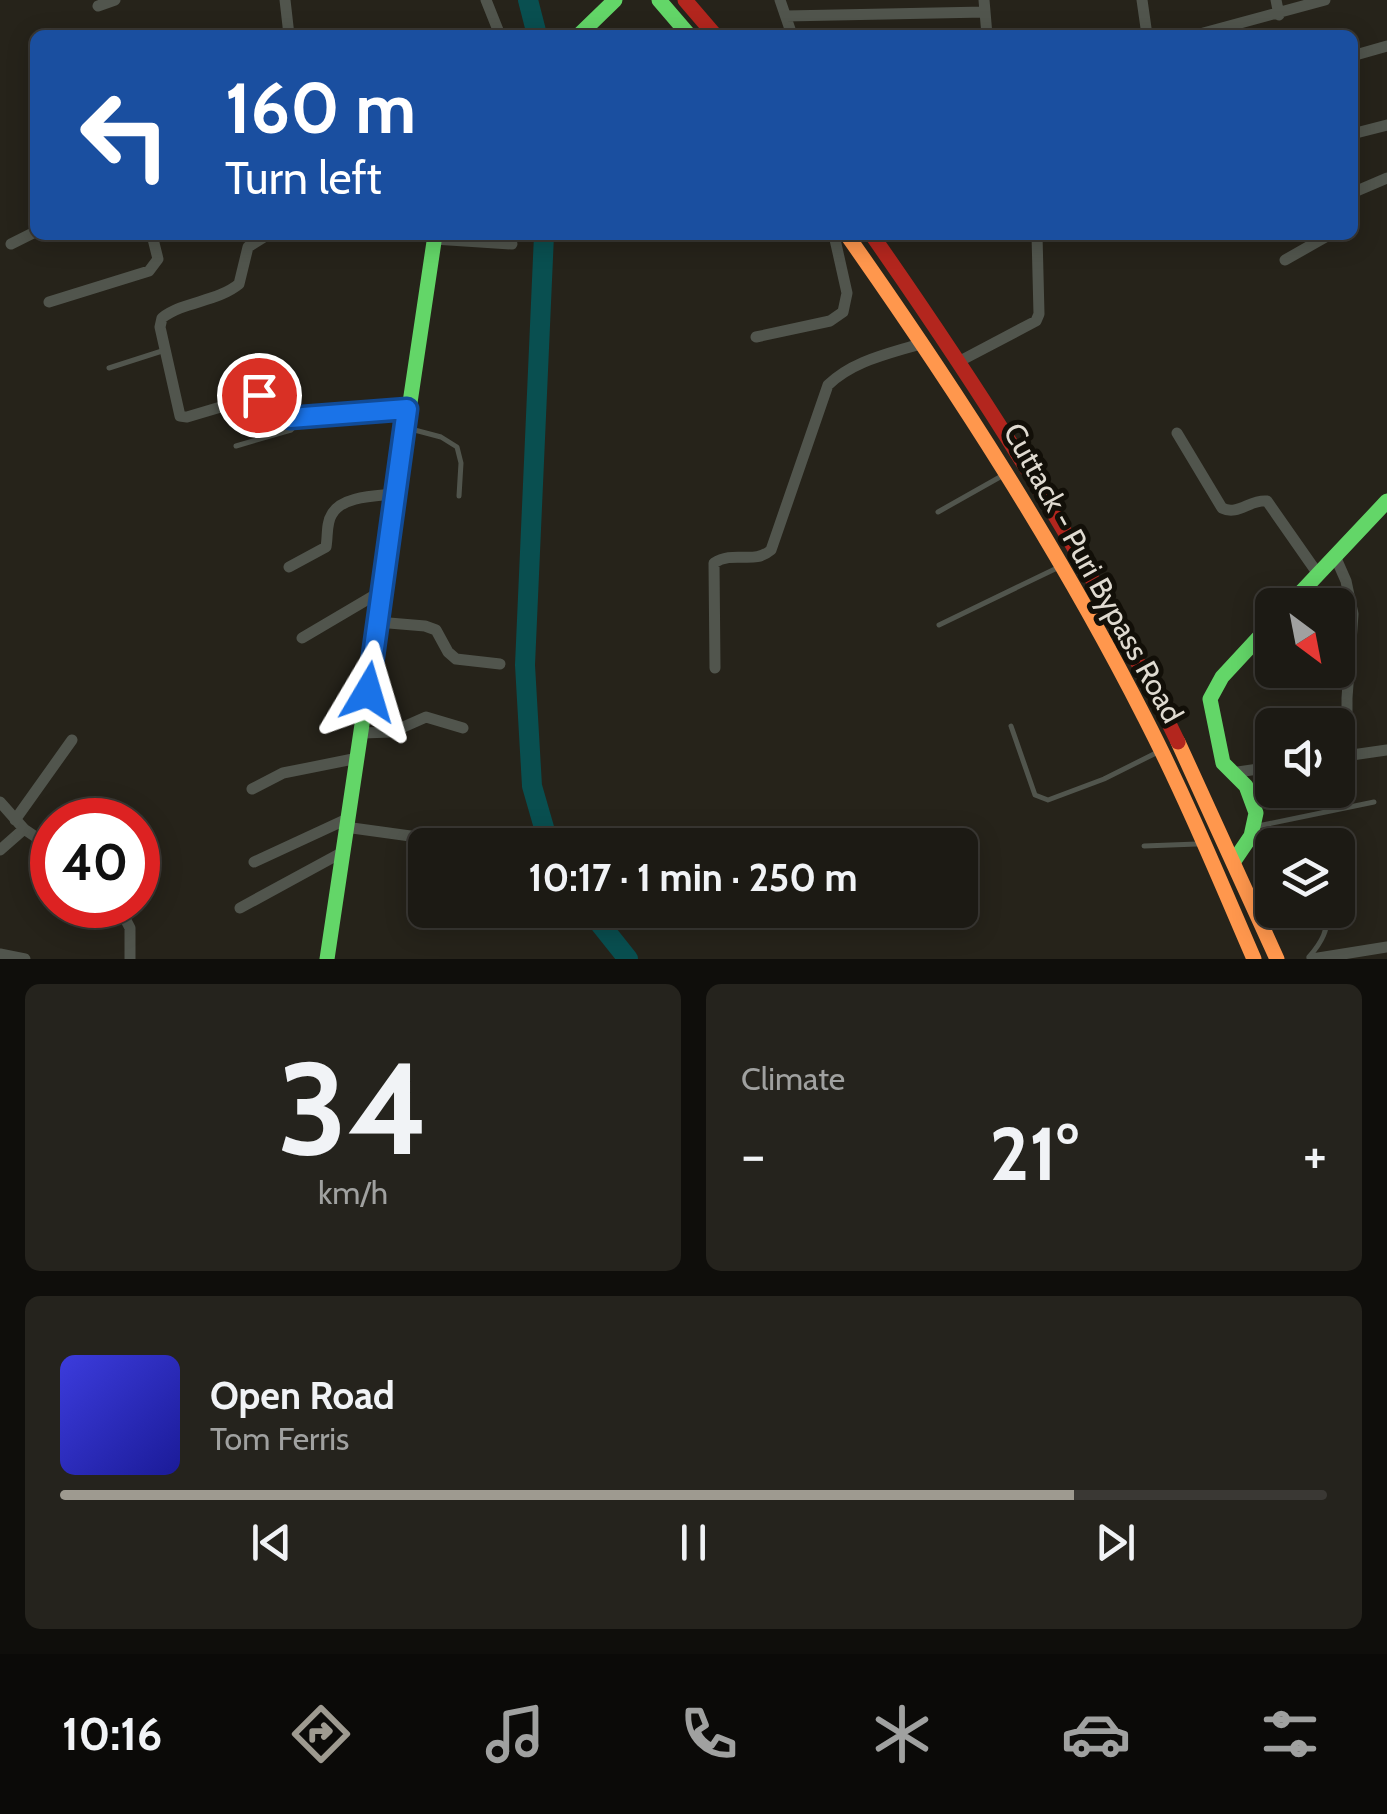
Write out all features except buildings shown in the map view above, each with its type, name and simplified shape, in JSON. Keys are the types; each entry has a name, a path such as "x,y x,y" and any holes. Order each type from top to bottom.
{"main road":[{"path":"586,30 615,0"},
{"path":"659,0 685,30"},
{"path":"685,0 711,30"},
{"path":"327,959 434,240"},
{"name":"Cuttack - Puri Bypass Road","path":"851,240 1007,473 1062,566 1160,750 1254,959"},
{"name":"Cuttack - Puri Bypass Road","path":"875,240 960,361 1147,678 1277,959"},
{"path":"1305,588 1387,501"},
{"path":"1234,861 1256,826 1253,798 1231,774 1218,751 1210,699 1222,677 1255,641"}],"street":[{"path":"98,6 115,0"},
{"path":"285,0 288,30"},
{"path":"486,0 498,30"},
{"path":"780,0 790,30"},
{"path":"1142,0 1146,30"},
{"path":"1276,0 1279,15"},
{"path":"1217,30 1325,0"},
{"path":"786,16 894,16 984,6"},
{"path":"1358,54 1387,46"},
{"path":"1358,132 1387,125"},
{"path":"1358,190 1387,178"},
{"path":"11,244 30,234"},
{"path":"49,302 149,271 158,259 153,240"},
{"path":"259,240 248,247 240,284 162,318 180,416 264,394 284,415 302,418 407,409"},
{"path":"467,240 512,244"},
{"path":"756,337 830,320 842,312 847,294 835,240"},
{"path":"960,361 1036,321 1037,240"},
{"path":"1286,260 1320,240"},
{"path":"715,668 714,563 728,556 756,559 771,550 828,385 857,364 923,343"},
{"path":"1177,433 1222,508 1237,510 1267,501 1318,574"},
{"path":"289,567 326,547 330,518 338,507 394,494"},
{"path":"1336,556 1353,614 1346,708"},
{"path":"302,638 380,592"},
{"path":"377,622 425,626 436,630 456,659 500,664"},
{"path":"362,733 392,732 426,717 463,728"},
{"path":"0,850 72,740"},
{"path":"1355,754 1387,750"},
{"path":"252,788 283,773 358,758"},
{"path":"1231,774 1255,770"},
{"path":"0,802 30,833"},
{"path":"254,862 346,823 408,834"},
{"path":"240,908 341,852"},
{"path":"130,928 130,959"},
{"path":"1310,959 1387,947"},
{"path":"0,953 25,959"}],"lane":[{"path":"109,368 165,350"},
{"path":"236,446 291,430 302,418"},
{"path":"404,427 441,437 457,447 461,463 460,496"},
{"path":"938,512 1007,473"},
{"path":"939,625 1062,566"},
{"path":"1011,726 1035,795 1041,800 1104,779 1160,750"},
{"path":"1256,826 1374,802"},
{"path":"1144,846 1204,844"},
{"path":"1310,959 1326,928"}],"waterway":[{"path":"528,0 536,30"},
{"path":"544,240 525,665 532,786 544,828"},
{"path":"603,928 628,959"}],"traffic: fast":[{"path":"584,30 615,0"},
{"path":"659,0 685,30"},
{"path":"327,959 434,240"},
{"path":"1305,588 1387,501"},
{"path":"1234,861 1251,836 1256,813 1246,786 1223,763 1210,699 1222,677 1255,641"}],"traffic: slow":[{"path":"850,240 967,411 1112,655 1160,747 1254,959"},
{"path":"1178,742 1277,959"}],"traffic: jam":[{"path":"685,0 711,30"},
{"path":"875,240 1035,482 1110,610 1178,742"}],"route":[{"path":"259,395 268,396 290,418 407,409 368,692"}]}
